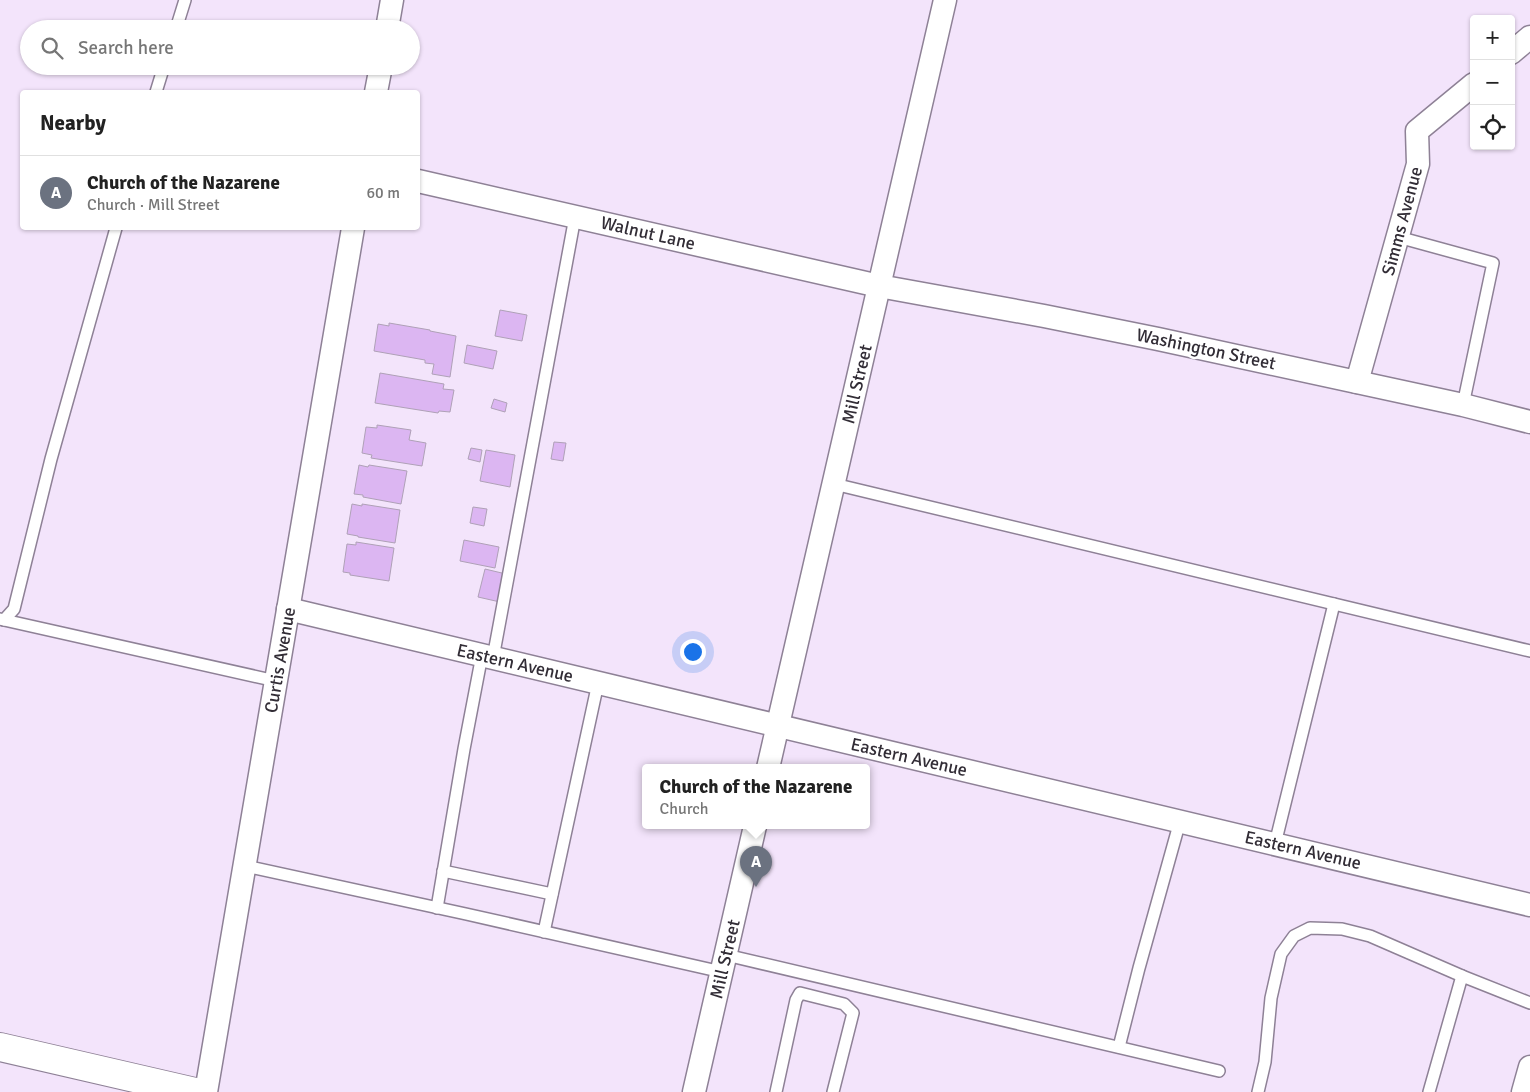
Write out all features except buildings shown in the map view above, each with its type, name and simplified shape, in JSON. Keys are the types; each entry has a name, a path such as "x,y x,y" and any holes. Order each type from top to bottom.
{"main road":[{"path":"0,1047 195,1092"}],"street":[{"path":"389,20 392,0"},
{"name":"Mill Street","path":"769,764 945,0"},
{"path":"1515,50 1530,37"},
{"path":"376,90 379,75"},
{"name":"Simms Avenue","path":"1357,382 1418,164 1417,131 1470,87"},
{"name":"Walnut Lane","path":"420,181 880,286"},
{"name":"Curtis Avenue","path":"206,1092 353,230"},
{"name":"Washington Street","path":"880,286 1054,318 1463,405 1530,422"},
{"name":"Eastern Avenue","path":"288,610 1530,904"},
{"name":"Mill Street","path":"694,1092 754,829"},
{"path":"1523,1092 1530,1067"}],"lane":[{"path":"179,20 185,0"},
{"path":"157,90 161,75"},
{"path":"437,908 464,749 487,657 575,217"},
{"path":"2,619 14,609 51,459 115,230"},
{"path":"1398,237 1492,263 1463,405"},
{"path":"834,484 1530,652"},
{"path":"1275,844 1334,604"},
{"path":"2,619 276,681"},
{"path":"544,932 598,683"},
{"path":"1119,1047 1180,821"},
{"path":"244,866 544,932 724,963 1119,1047 1219,1071"},
{"path":"443,871 552,894"},
{"path":"1258,1092 1265,1062 1271,998 1281,954 1294,936 1310,928 1342,928 1370,936 1530,1003"},
{"path":"1429,1092 1462,976"},
{"path":"776,1092 796,1000 800,992 844,1004 853,1013 833,1092"}],"place":[{"name":"Church of the Nazarene","path":"756,887"}]}
